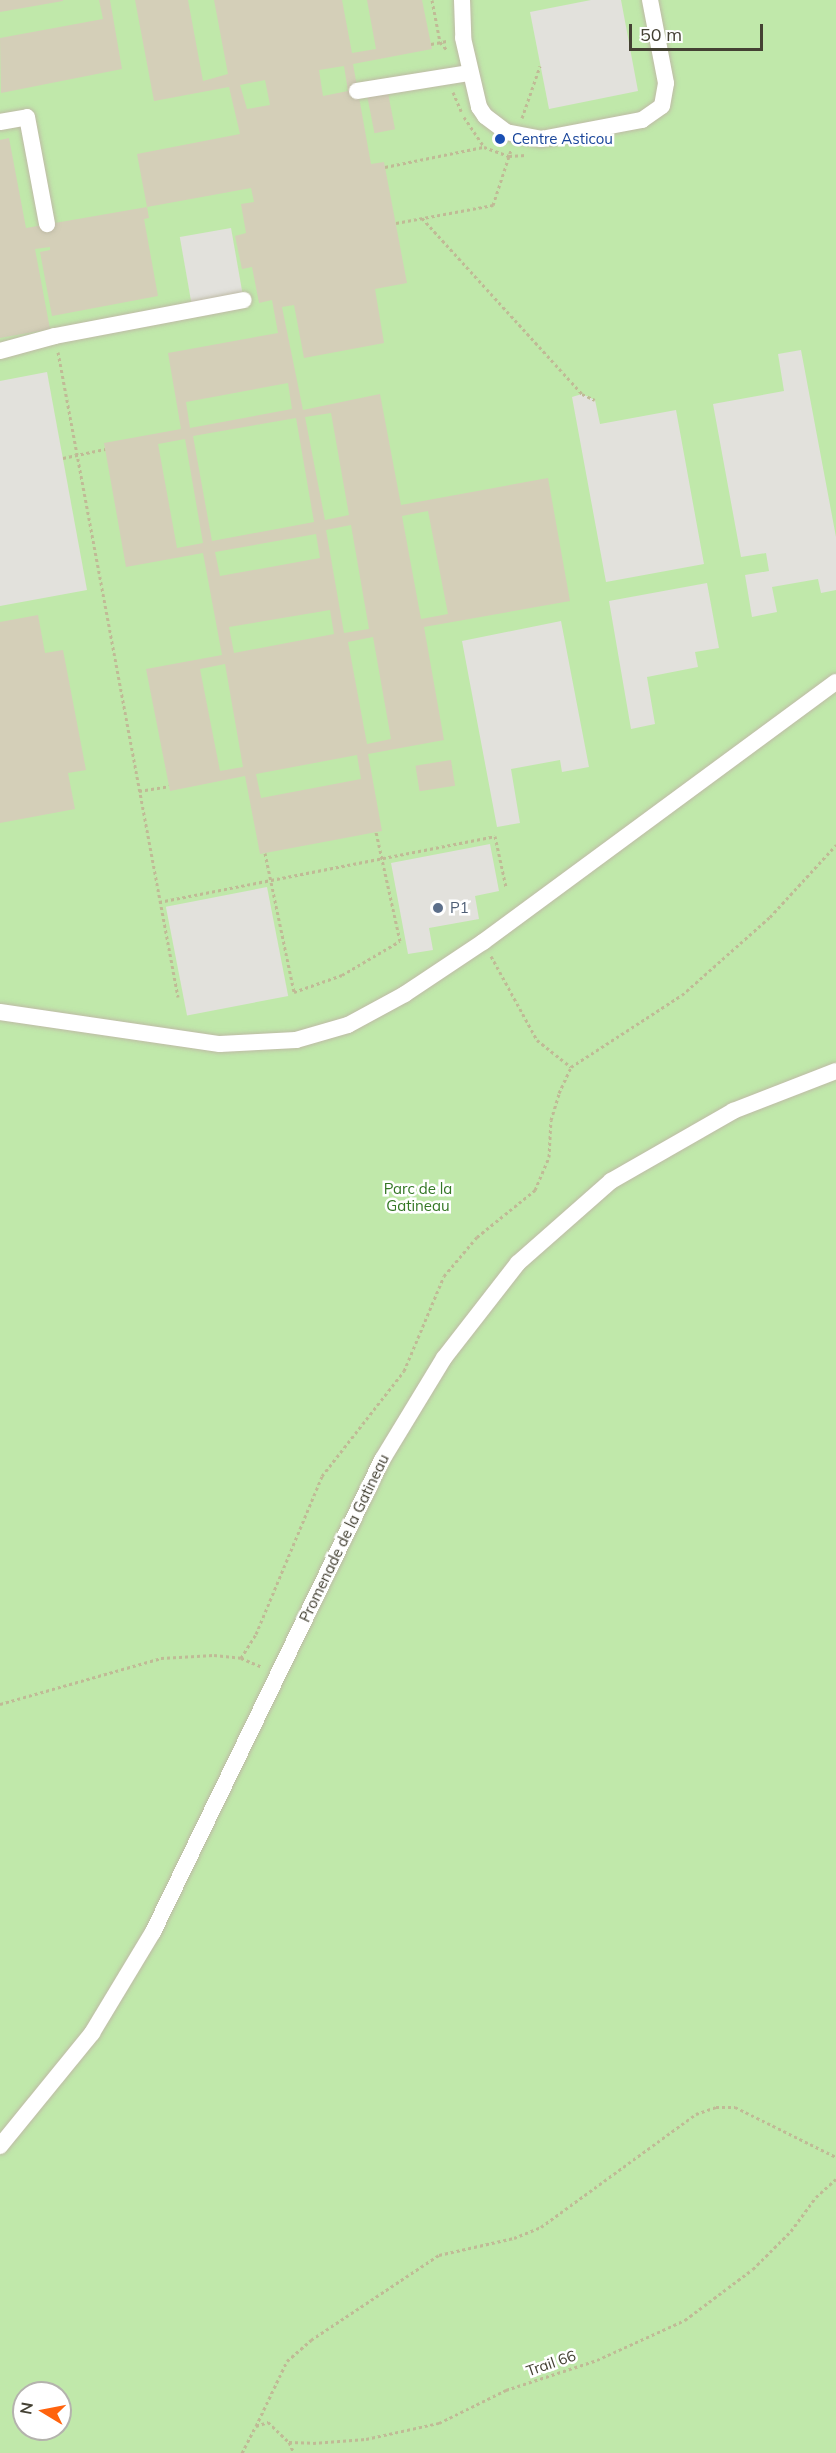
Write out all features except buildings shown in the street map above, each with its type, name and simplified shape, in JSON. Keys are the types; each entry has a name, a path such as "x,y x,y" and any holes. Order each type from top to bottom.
{"street":[{"path":"462,0 470,73 485,117 516,135 541,138 654,114 662,106 666,83 650,0"},
{"path":"357,91 470,73"},
{"path":"0,122 27,117 47,224"},
{"path":"0,351 55,336 244,300"},
{"path":"0,1012 195,1042 244,1044 296,1040 366,1016 483,942 836,682"},
{"name":"Promenade de la Gatineau","path":"0,2146 92,2033 153,1932 382,1460 444,1358 518,1263 611,1181 733,1111 836,1071"}],"path":[{"path":"396,223 493,205 540,66"},
{"path":"385,167 484,147"},
{"path":"422,218 582,394 595,400"},
{"path":"55,336 178,996"},
{"path":"63,458 105,449"},
{"path":"139,791 169,786"},
{"path":"265,853 294,992 349,971 400,941 376,832"},
{"path":"159,903 495,836 506,887"},
{"path":"241,1658 256,1634 322,1476 404,1371 444,1276 477,1237 535,1190 549,1157 551,1120 559,1093 571,1067 682,995 770,917 836,845"},
{"path":"483,942 537,1040 571,1067"},
{"path":"0,1704 161,1658 214,1655 241,1658 277,1674"},
{"path":"242,2453 287,2361 310,2340 440,2255 514,2238 541,2227 696,2114 716,2107 735,2107 836,2157"},
{"name":"Trail 66","path":"289,2442 366,2439 439,2423 506,2390 597,2360 685,2320 753,2269 791,2231 816,2196 836,2179"},
{"path":"256,2426 268,2422 289,2442 294,2453"}],"green space":[{"name":"Parc de la Gatineau","path":"0,0 836,0 836,2453 0,2453"}],"shaded area":[{"path":"591,0 621,0 638,91 549,109 530,12"},
{"path":"231,228 244,300 192,309 180,237"},
{"path":"801,350 836,537 836,590 821,593 818,579 772,587 777,612 752,617 745,575 769,571 766,553 741,557 713,404 784,391 778,354"},
{"path":"47,372 87,590 0,606 0,381"},
{"path":"582,394 595,400 600,424 676,410 704,564 606,582 572,397"},
{"path":"707,583 719,648 695,652 698,667 647,677 655,724 631,729 609,601"},
{"path":"561,621 589,767 562,772 560,760 511,769 520,823 497,827 462,641"},
{"name":"P1","path":"490,844 499,891 475,896 479,919 429,928 433,950 408,954 391,863"},
{"path":"267,887 288,996 187,1016 166,907"}],"place":[{"name":"Centre Asticou","path":"500,139"},
{"name":"P1","path":"438,908"}]}
